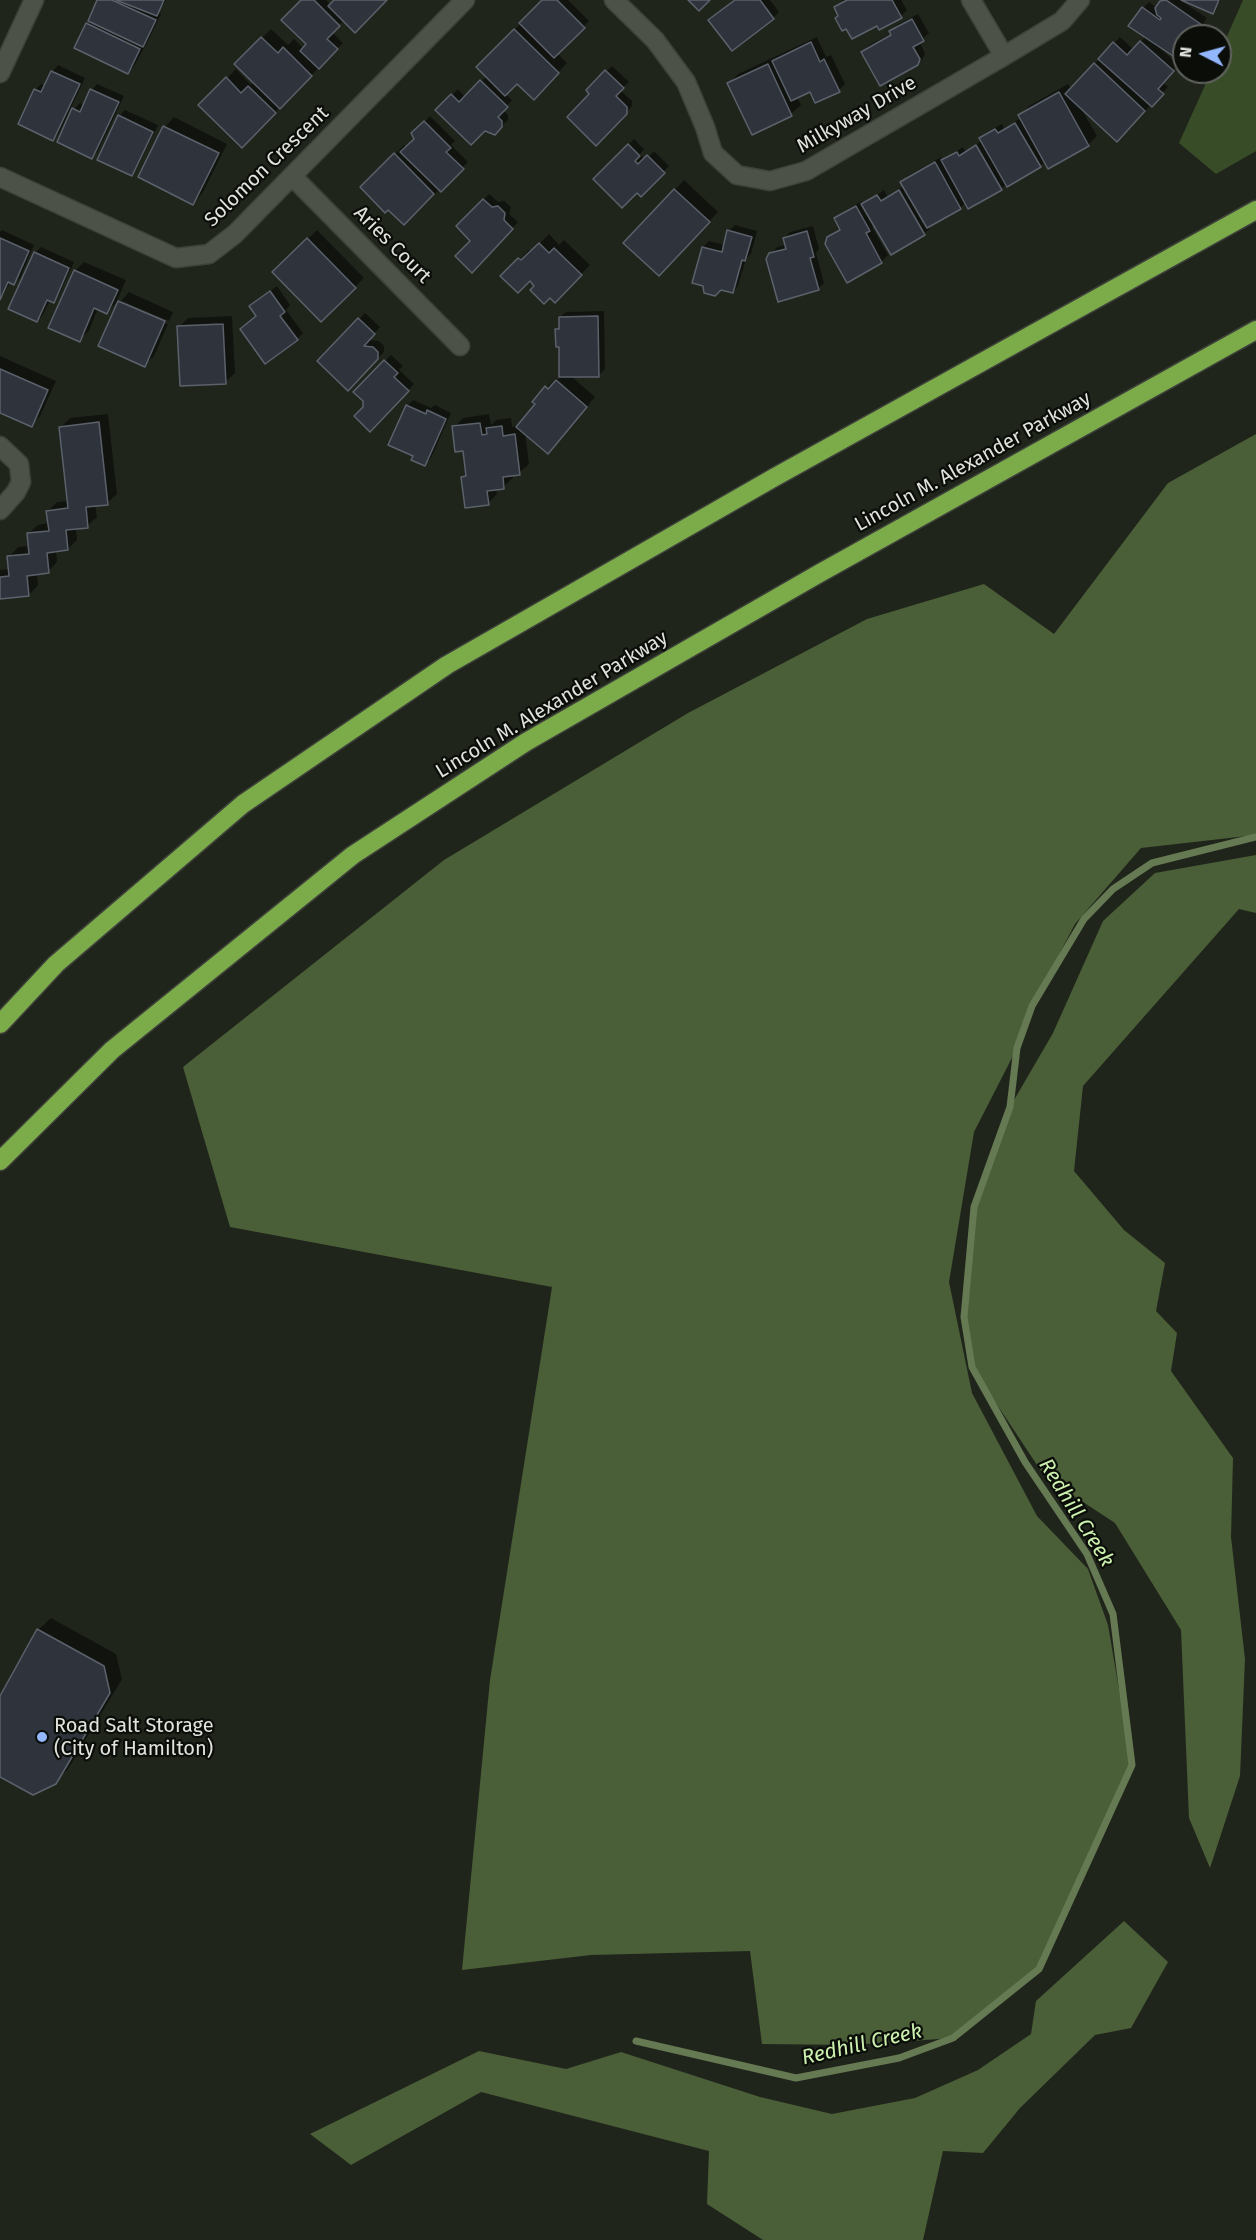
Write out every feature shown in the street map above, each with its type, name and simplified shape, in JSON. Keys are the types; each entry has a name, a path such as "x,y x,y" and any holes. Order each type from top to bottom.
{"highway":[{"path":"0,1024 56,964 243,804 447,665 775,477 1256,210"},
{"name":"Lincoln M. Alexander Parkway","path":"0,1161 112,1050 353,855 526,742 820,573 1256,330"}],"street":[{"path":"0,74 34,0"},
{"name":"Solomon Crescent","path":"0,177 176,258 208,254 235,234 465,0"},
{"name":"Milkyway Drive","path":"614,0 655,40 686,82 713,153 737,175 770,181 806,171 1004,56 1062,21 1080,0"},
{"path":"971,0 1004,56"},
{"name":"Aries Court","path":"292,176 460,346"},
{"path":"0,446 19,464 21,482 16,492 0,510"}],"green space":[{"path":"1243,0 1256,0 1256,151 1216,174 1179,143 1206,84 1232,84 1232,25"},
{"path":"1256,434 1256,835 1141,848 1075,924 1032,1006 1017,1048 974,1132 949,1282 972,1393 1037,1516 1088,1569 1108,1625 1132,1765 1039,1969 953,2038 852,2045 762,2044 750,1951 591,1955 462,1970 490,1680 552,1287 230,1227 183,1067 444,860 688,713 867,619 984,584 1054,634 1168,483"},
{"path":"1256,855 1256,913 1239,909 1083,1086 1074,1171 1124,1230 1165,1263 1156,1311 1177,1333 1171,1371 1233,1458 1231,1537 1245,1659 1240,1776 1210,1868 1189,1818 1181,1630 1115,1523 1045,1477 972,1367 964,1317 974,1207 1010,1107 1053,1033 1103,921 1155,873"},
{"path":"1124,1921 1168,1962 1131,2028 1095,2035 1020,2108 983,2153 943,2151 923,2240 763,2240 707,2204 709,2151 481,2092 351,2165 310,2134 479,2051 566,2069 621,2052 760,2097 832,2114 915,2098 978,2070 1031,2034 1036,2001"}],"building":[{"path":"97,0 112,0 156,20 143,47 88,21"},
{"path":"116,0 164,0 157,16"},
{"path":"301,0 314,0 340,26 327,39 338,49 319,69 300,51 306,44 281,20"},
{"path":"334,0 387,0 355,33 328,6"},
{"path":"542,0 557,0 585,28 554,58 519,23"},
{"path":"688,0 710,0 699,11"},
{"path":"735,0 760,0 774,19 732,51 708,20"},
{"path":"847,0 892,0 902,18 879,30 877,26 852,39 846,29 842,31 835,18 838,16 834,7"},
{"path":"1166,0 1201,24 1172,24 1172,55 1128,26 1142,7 1160,20 1155,8 1160,1"},
{"path":"1181,0 1219,0 1213,14"},
{"path":"912,19 924,41 913,47 920,59 918,65 880,86 861,52 891,35 889,31"},
{"path":"86,23 140,49 128,74 74,48"},
{"path":"514,29 559,73 534,100 517,84 505,96 476,67"},
{"path":"261,37 278,53 283,47 312,76 280,109 234,64"},
{"path":"1140,41 1172,69 1172,73 1158,89 1164,94 1152,107 1098,59 1113,42 1127,55"},
{"path":"811,42 820,62 824,59 840,92 815,103 810,92 791,101 772,61"},
{"path":"1094,63 1145,111 1117,142 1065,94"},
{"path":"768,64 792,116 752,135 727,83"},
{"path":"605,70 624,88 616,96 627,107 627,114 596,146 567,117 589,94 586,90"},
{"path":"51,71 80,84 53,141 18,124 34,89 41,92"},
{"path":"226,77 241,93 248,86 276,113 242,148 198,105"},
{"path":"480,80 508,107 498,117 502,121 502,127 495,135 485,131 471,145 435,110 451,94 459,102"},
{"path":"90,89 119,102 92,159 57,142 72,108 80,112"},
{"path":"1059,92 1089,146 1048,169 1018,115"},
{"path":"118,115 153,132 132,176 97,160"},
{"path":"424,121 451,148 446,152 464,169 441,192 400,152 414,139 411,133"},
{"path":"1015,123 1041,167 1007,187 979,138 995,129 998,133"},
{"path":"163,126 219,153 193,205 138,177"},
{"path":"628,144 640,156 635,161 638,164 647,155 665,173 641,197 637,193 622,208 593,179"},
{"path":"976,145 1002,190 968,209 941,160 957,152 959,156"},
{"path":"394,153 434,194 404,225 388,210 385,213 360,187"},
{"path":"935,162 961,209 927,228 900,182"},
{"path":"674,189 710,222 659,276 623,243"},
{"path":"899,190 925,235 891,255 861,204 877,195 881,201"},
{"path":"483,199 492,207 498,206 505,213 504,220 513,229 472,273 455,256 470,241 456,226"},
{"path":"856,206 870,231 866,233 882,263 847,283 825,244 827,237 840,230 834,218"},
{"path":"727,230 752,237 745,261 742,260 733,293 721,290 715,296 704,293 703,286 692,283 702,247 722,252"},
{"path":"807,231 814,257 810,258 819,290 778,302 766,259 769,253 786,249 783,238"},
{"path":"0,238 29,251 14,285 8,282 0,300"},
{"path":"307,238 356,288 321,322 272,272"},
{"path":"539,243 549,253 554,248 582,275 555,303 550,298 544,304 530,290 534,286 530,281 518,293 500,276 518,258 521,260"},
{"path":"34,252 69,268 54,303 47,300 37,322 8,309"},
{"path":"74,270 118,290 107,314 94,308 80,342 48,328"},
{"path":"270,291 285,312 280,316 298,340 265,364 240,329 256,316 249,306"},
{"path":"118,301 165,321 145,367 98,346"},
{"path":"598,316 599,377 559,377 559,347 556,347 555,329 559,329 559,317"},
{"path":"358,318 375,334 364,346 373,347 378,352 378,359 348,391 317,361"},
{"path":"223,324 226,384 180,386 177,326"},
{"path":"384,360 398,373 394,377 409,391 370,432 354,416 363,407 363,401 353,392"},
{"path":"0,369 48,390 32,427 0,413"},
{"path":"556,380 587,407 548,454 516,427 535,404 532,402 545,386 548,389"},
{"path":"406,405 426,414 427,410 446,419 425,466 411,460 413,456 388,445"},
{"path":"99,422 108,505 86,507 88,528 66,530 68,550 47,553 49,573 27,576 29,596 0,599 0,577 9,576 7,556 29,554 27,533 49,531 46,511 68,508 59,427"},
{"path":"480,423 482,435 487,434 486,428 502,426 503,436 515,434 520,475 503,477 504,489 487,491 489,505 465,508 461,477 466,476 463,451 455,452 452,426"},
{"name":"Road Salt Storage (City of Hamilton)","path":"37,1629 104,1666 110,1693 56,1784 33,1795 0,1777 0,1696"}],"waterway":[{"name":"Redhill Creek","path":"636,2041 796,2078 899,2058 953,2038 1039,1969 1132,1765 1113,1614 1087,1554 1025,1462 972,1367 964,1317 974,1207 1010,1107 1017,1048 1032,1006 1084,919 1113,889 1152,863 1256,837"}],"place":[{"name":"Road Salt Storage (City of Hamilton)","path":"42,1737"}]}
